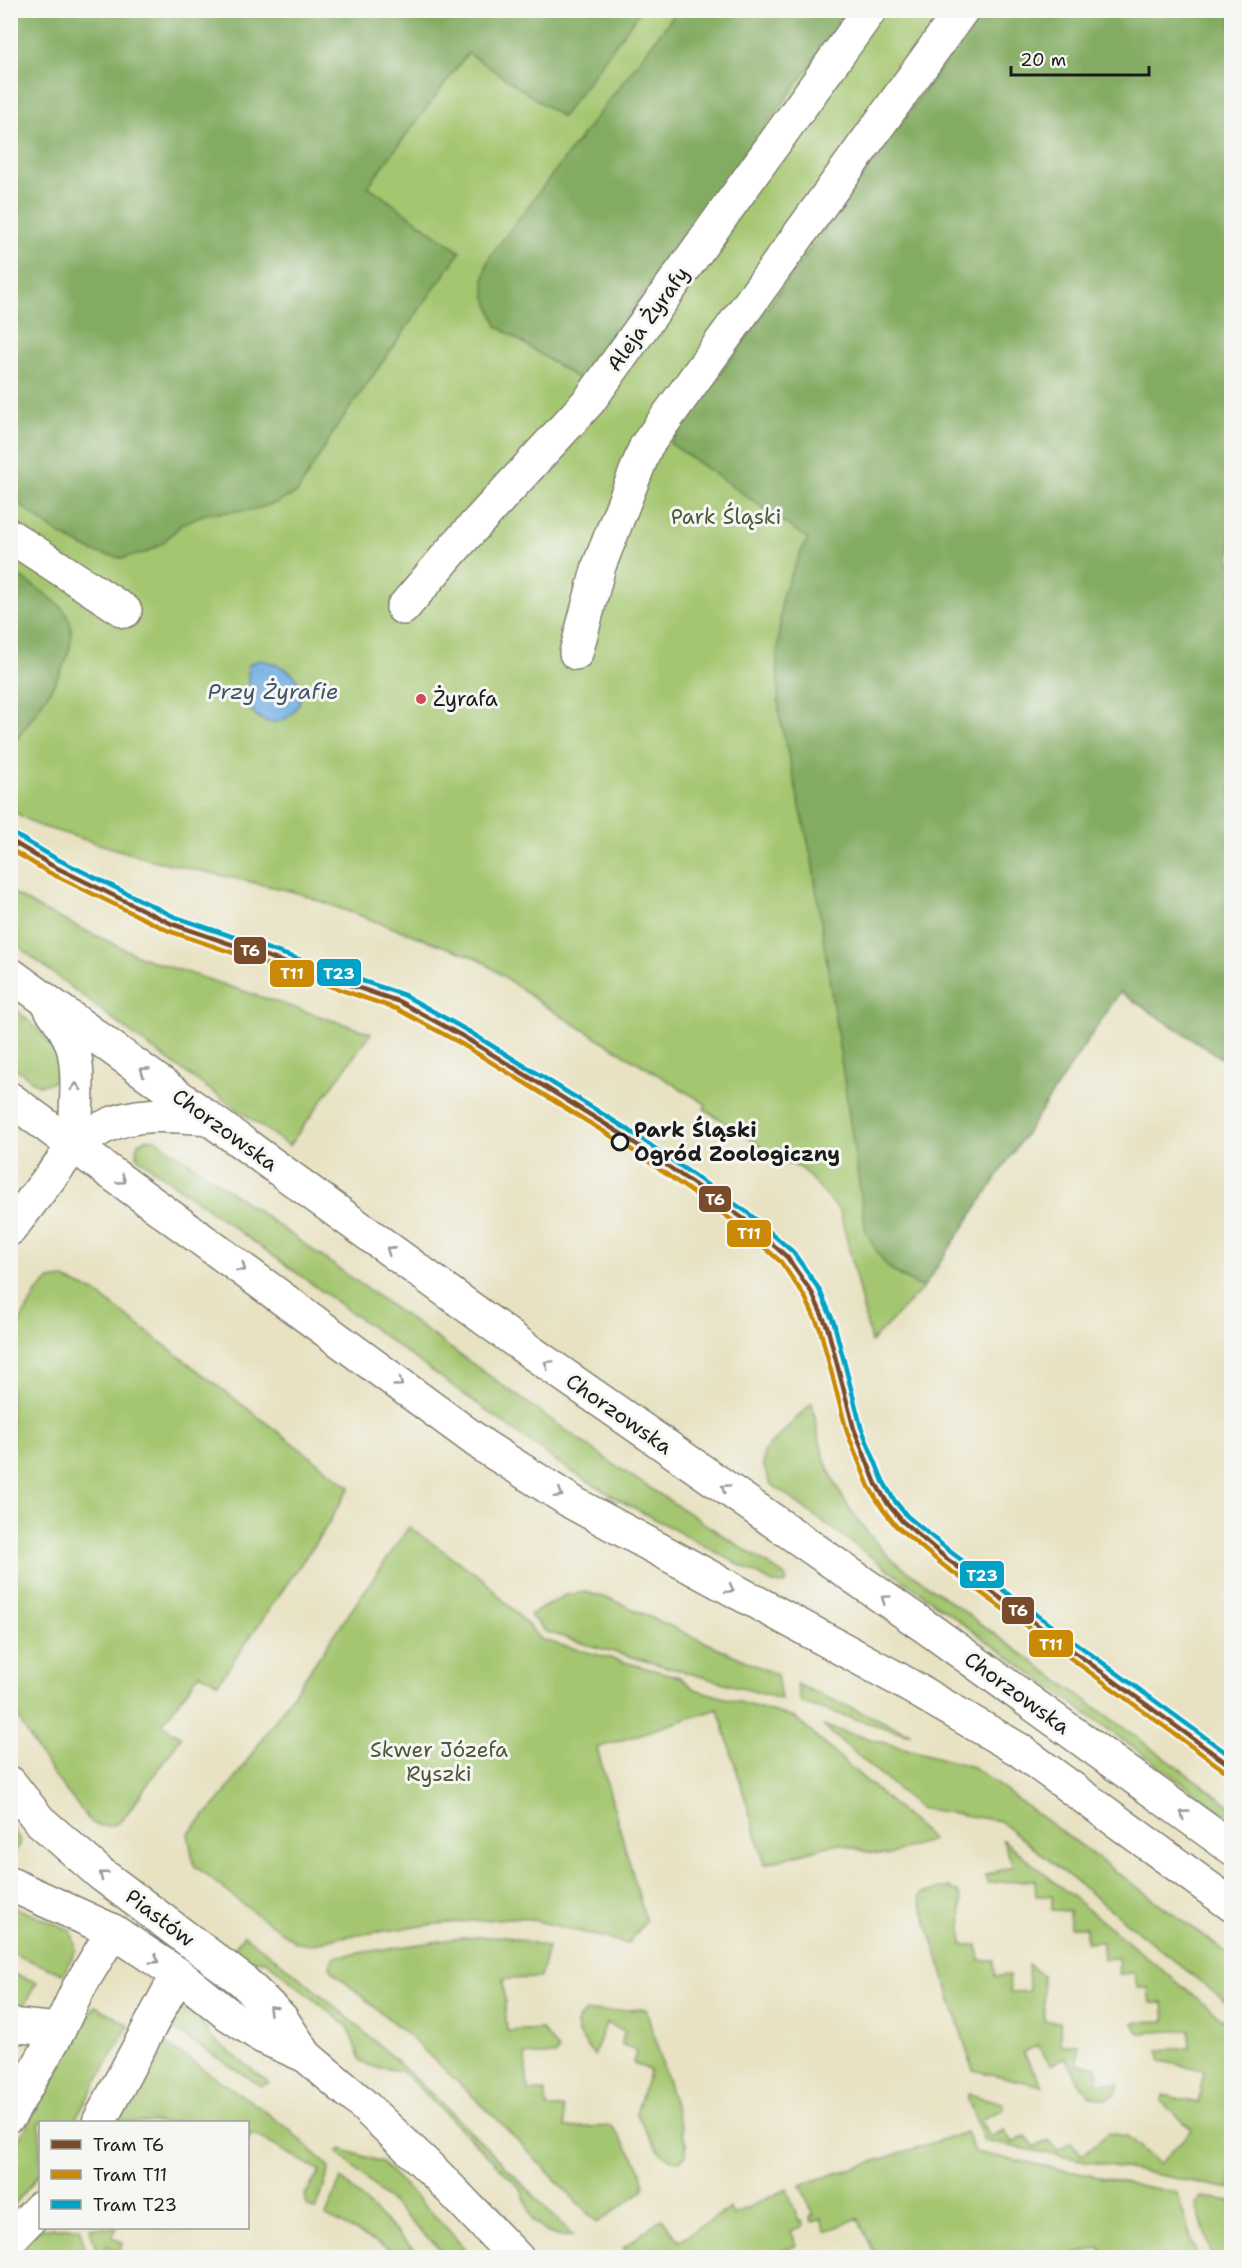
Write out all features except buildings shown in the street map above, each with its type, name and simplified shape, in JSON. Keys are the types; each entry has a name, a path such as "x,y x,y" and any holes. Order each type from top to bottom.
{"street":[{"name":"Aleja Żyrafy","path":"403,608 455,547 589,401 870,10"},
{"path":"576,653 599,566 646,446 962,10"},
{"path":"10,537 125,611"},
{"name":"Chorzowska","path":"10,974 538,1357 933,1632 1232,1848"},
{"path":"40,995 64,1025 74,1050 75,1145"},
{"path":"10,1099 485,1447 575,1504 896,1678 1018,1749 1232,1905"},
{"path":"10,1229 75,1145 103,1127 126,1119 159,1115 208,1118"},
{"name":"Piastów","path":"10,1783 39,1820 101,1874 242,1980 282,2018 306,2056"},
{"name":"Piastów","path":"10,1884 112,1931 179,1975 225,2012 263,2037 306,2056 357,2098 436,2174 517,2258"},
{"path":"10,2115 112,1931"},
{"path":"100,2121 171,1988"},
{"path":"10,2025 59,2030"},
{"path":"10,2239 39,2209"}],"green space":[{"path":"11,10 640,11 562,117 468,53 368,186 460,252 336,428 297,493 276,503 251,510 205,514 182,524 163,543 145,553 121,558 94,552 59,534 11,498"},
{"name":"Park Śląski","path":"11,11 1231,11 1231,1064 1120,992 923,1288 871,1342 840,1211 801,1168 785,1162 704,1109 706,1104 545,1006 479,959 295,892 148,859 37,825 11,810"},
{"path":"677,11 850,11 580,380 497,326 486,297 484,282 486,266 491,255"},
{"path":"982,11 1231,11 1231,1064 1120,992 923,1288 894,1272 877,1253 866,1232 812,860 779,714 777,661 782,596 808,539 670,443"},
{"path":"10,570 62,608 70,622 71,639 67,657 49,693 18,738 11,743"},
{"path":"11,892 40,909 143,958 371,1033 289,1146 140,1040 11,941"},
{"path":"11,1006 38,1030 54,1052 58,1063 57,1073 51,1083 38,1085 11,1065"},
{"path":"146,1139 155,1139 186,1160 619,1468 784,1575 787,1581 785,1584 773,1583 614,1497 563,1466 138,1158 136,1150 138,1143"},
{"path":"62,1278 95,1292 350,1487 323,1532 218,1683 200,1673 162,1724 181,1737 124,1818 118,1823 106,1826 90,1821 59,1782 33,1744 11,1702 11,1337 37,1292 49,1280"},
{"path":"812,1403 822,1450 836,1485 860,1523 889,1557 1231,1806 1231,1819 770,1483 763,1465 764,1451"},
{"name":"Skwer Józefa Ryszki","path":"409,1527 482,1578 542,1640 680,1677 694,1689 795,1718 932,1839 888,1855 867,1852 839,1843 765,1864 718,1709 597,1748 646,1921 628,1944 521,1917 436,1924 334,1938 315,1944 297,1943 241,1903 194,1865 188,1834 222,1797"},
{"path":"586,1592 613,1600 777,1675 781,1699 545,1631 530,1615 565,1595"},
{"path":"796,1684 910,1733 906,1734 801,1703"},
{"path":"823,1726 973,1767 1231,1956 1231,2006 1000,1821 920,1808"},
{"path":"11,1824 20,1841 18,1848 11,1854"},
{"path":"1002,1839 1231,2026 1231,2189 984,2141 968,2100 968,2094 1003,2103 1004,2109 980,2120 990,2137 1004,2130 1012,2143 1026,2136 1035,2147 1049,2140 1058,2151 1071,2142 1082,2155 1109,2133 1127,2136 1159,2164 1192,2130 1162,2102 1163,2095 1198,2103 1204,2070 1161,2061 1158,2050 1190,2048 1189,2030 1139,2033 1133,2024 1137,2022 1165,2021 1163,2003 1150,2003 1148,1988 1137,1988 1135,1973 1119,1974 1118,1958 1103,1959 1102,1942 1086,1942 1086,1927 1070,1927 1069,1911 1052,1910 1052,1896 1036,1896 1035,1880 987,1883 985,1876 1013,1866"},
{"path":"949,1887 958,1892 961,1901 962,1945 977,1945 979,1960 994,1960 995,1976 1009,1975 1010,1992 1029,1991 1028,1964 1043,1976 1044,2021 1060,2022 1061,2045 1078,2045 1078,2065 1097,2066 1097,2082 1120,2084 1116,2094 1105,2099 1088,2096 1065,2057 1051,2065 1037,2045 1023,2053 1043,2086 973,2070 919,1897 922,1893"},
{"path":"11,1906 71,1930 76,1949 63,1974 11,1953"},
{"path":"244,1935 332,2004 415,2078 573,2236 561,2237 545,2232 533,2221 521,2189 402,2071 368,2066 361,2061 347,2026 266,1961 237,1959 230,1953"},
{"path":"505,1936 548,1947 540,1978 503,1979 507,2031 542,2029 558,2050 556,2055 525,2055 528,2091 545,2091 547,2108 563,2108 565,2128 612,2126 634,2158 643,2176 642,2191 597,2223 499,2121 401,2029 332,1971 330,1965 338,1956 461,1938"},
{"path":"10,1973 37,1982 24,2005 11,2005"},
{"path":"187,2001 193,2002 210,2037 269,2083 261,2086 170,2027"},
{"path":"95,2006 129,2025 75,2121 39,2121 39,2174 11,2209 11,2153"},
{"path":"646,2009 686,2143 686,2154 680,2161 672,2160 659,2151 636,2113 650,2070 633,2063 636,2051 621,2044 625,2031 606,2023 594,2056 578,2033 579,2018 586,2012"},
{"path":"161,2041 258,2106 291,2131 330,2168 316,2210 307,2206 305,2195 320,2171 252,2133 249,2139 249,2121 116,2121"},
{"path":"966,2132 975,2152 1177,2193 1197,2257 1104,2257 1100,2247 1065,2258 876,2257 858,2218 826,2232 821,2218 812,2222 810,2217 814,2215 800,2185"},
{"path":"341,2149 381,2162 444,2225 464,2248 468,2257 448,2257 338,2152"},
{"path":"341,2178 422,2257 405,2257 326,2216"},
{"path":"787,2189 799,2222 802,2221 804,2226 791,2231 797,2245 770,2257 632,2257 623,2248 662,2218 679,2241 730,2208 733,2215"},
{"path":"1201,2197 1231,2201 1231,2257 1213,2257 1196,2205"},
{"path":"40,2229 79,2229 88,2257 13,2258"},
{"path":"90,2229 116,2229 112,2237 123,2243 119,2253 107,2246 102,2253 96,2249"}],"water":[{"name":"Przy Żyrafie","path":"259,660 277,665 293,674 300,687 300,699 294,711 285,719 273,722 260,718 248,705 248,665"}],"tram line":[{"name":"T23","path":"14,834 55,858 175,917 404,995 468,1031 627,1129 748,1213 793,1252 819,1289 834,1323 861,1427 883,1481 907,1516 952,1553 1232,1757"},
{"name":"T6","path":"10,840 51,865 172,924 400,1002 464,1037 623,1135 744,1219 787,1257 812,1293 827,1326 854,1429 876,1484 902,1521 947,1559 1232,1767"},
{"name":"T11","path":"10,849 48,872 169,931 397,1009 460,1043 619,1141 739,1225 781,1262 805,1297 820,1329 847,1432 869,1487 896,1526 943,1565 1228,1773"}],"place":[{"name":"Żyrafa","path":"421,699"},
{"name":"Park Śląski Ogród Zoologiczny","path":"620,1142"}]}
